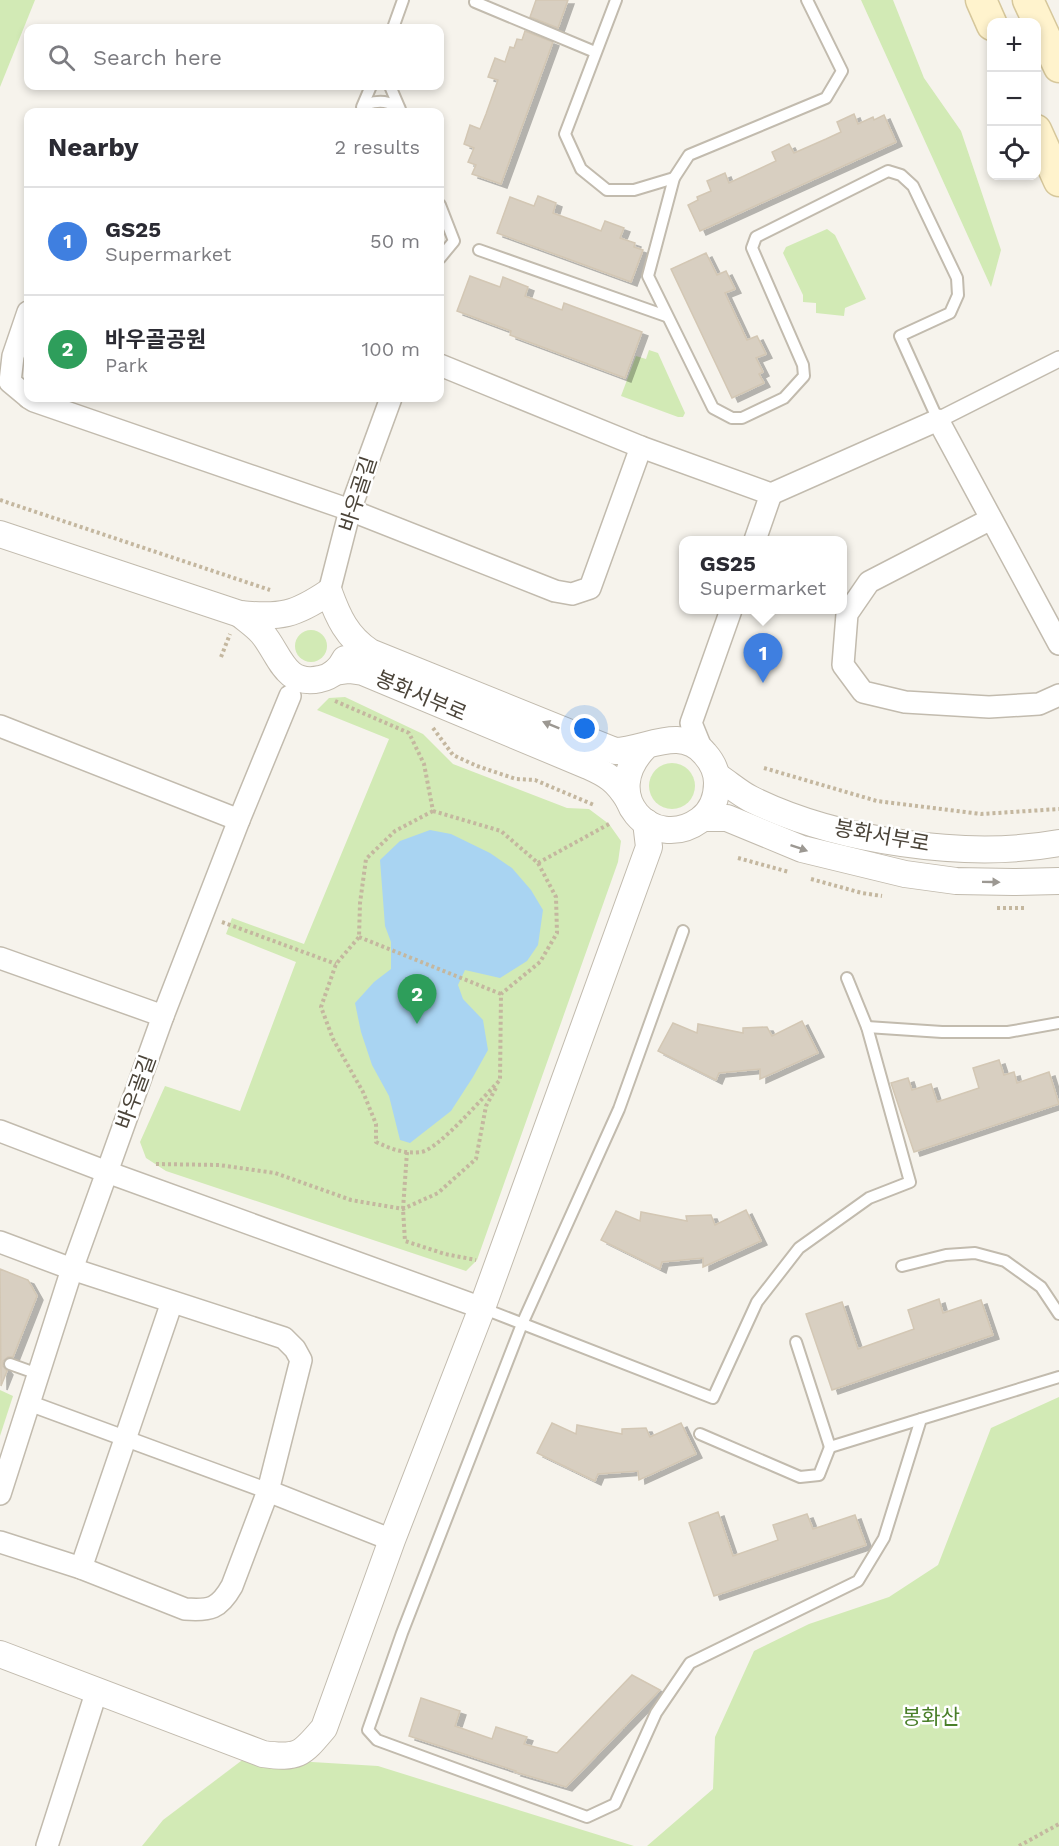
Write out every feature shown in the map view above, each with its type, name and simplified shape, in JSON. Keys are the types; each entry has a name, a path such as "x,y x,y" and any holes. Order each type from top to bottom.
{"main road":[{"path":"981,0 989,18"},
{"path":"1028,0 1059,67"},
{"path":"1041,141 1059,181"}],"street":[{"path":"24,324 13,356 10,382 24,393"},
{"path":"444,367 641,447 771,494 938,420 1059,359"},
{"path":"37,402 350,510 555,591 572,594 590,588 641,447"},
{"name":"바우골길","path":"329,592 350,510 390,402"},
{"path":"938,420 1059,645"},
{"path":"756,536 771,494"},
{"path":"992,519 869,582 847,614 843,666 863,692 905,702 989,707 1039,704 1059,695"},
{"path":"0,534 240,614 267,617 317,607 328,611 358,644 370,652 615,751 674,739 688,742 702,750"},
{"path":"329,592 348,640 348,652 343,663 326,684 290,696 275,642 277,630 284,620 329,592"},
{"path":"240,614 262,633 290,674 301,679 326,684"},
{"path":"648,834 690,826 703,818 715,798 717,776 711,761 702,750 691,723 729,614"},
{"name":"봉화서부로","path":"326,684 350,670 363,672 606,774 618,783 628,799"},
{"name":"바우골길","path":"0,1494 72,1269 163,1016 290,696"},
{"path":"0,1654 263,1754 286,1757 306,1750 324,1728 392,1540 482,1308 648,834 628,799 626,784 628,770 635,757 652,743 691,723"},
{"path":"0,726 239,820"},
{"name":"봉화서부로","path":"717,776 748,798 790,816 851,833 924,846 970,850 1028,849 1059,843"},
{"name":"봉화서부로","path":"703,818 727,818 802,849 905,874 956,881 1059,881"},
{"path":"0,958 163,1016"},
{"path":"0,1131 482,1308"},
{"path":"0,1242 72,1269 284,1338 295,1349 301,1360 268,1491 232,1586 225,1599 214,1607 203,1611 185,1609 81,1568 0,1542"},
{"path":"81,1568 172,1302"},
{"path":"29,1404 268,1491 392,1540"},
{"path":"47,1846 97,1690"}],"lane":[{"path":"394,24 403,0"},
{"path":"616,0 566,134 581,170 607,190 634,190 674,178"},
{"path":"807,0 842,72 826,98 689,155 674,178 648,276 713,408 732,418 742,417 784,398 804,376 803,365 752,248 756,237 888,171 901,175 913,186 957,278 958,295 950,313 900,336 938,420"},
{"path":"475,2 595,52"},
{"path":"363,108 369,90"},
{"path":"392,90 400,108"},
{"path":"364,108 367,104 378,100 391,102 398,108"},
{"path":"444,215 454,241 444,253"},
{"path":"479,250 666,316"},
{"path":"683,931 619,1109 522,1324 402,1634 368,1730 377,1740 587,1817 615,1804 656,1713 690,1663 858,1581 884,1538 921,1419"},
{"path":"482,1308 713,1398 757,1302 799,1248 869,1198 910,1182 867,1027 847,978"},
{"path":"867,1027 942,1032 1008,1032 1059,1023"},
{"path":"902,1266 946,1255 975,1252 1005,1261 1041,1287 1057,1308"},
{"path":"700,1434 800,1477 819,1475 830,1447 796,1342"},
{"path":"10,1364 38,1374"},
{"path":"830,1447 1059,1377"}],"path":[{"path":"0,500 272,590"},
{"path":"326,684 409,733 424,764 433,811"},
{"path":"426,719 453,755 516,779 535,780 594,805"},
{"path":"764,768 877,801 981,814 1059,810"},
{"path":"500,1080 451,1132 423,1152 395,1152 376,1142 376,1124 363,1092 333,1039 321,1007 336,964 359,937 360,903 366,859 395,831 433,811 501,831 538,863 556,897 557,933 540,962 501,993"},
{"path":"538,863 609,824"},
{"path":"221,921 336,964"},
{"path":"359,937 501,993"},
{"path":"156,1164 219,1165 275,1173 351,1200 403,1209 438,1193 476,1159 486,1106 500,1080 501,993"},
{"path":"407,1152 403,1209 405,1241 445,1254 477,1260"},
{"path":"1019,1846 1059,1824"}],"green space":[{"path":"0,0 35,0 24,24 0,87"},
{"path":"861,0 893,0 924,78 961,131 1001,250 991,287"},
{"path":"827,229 835,235 866,299 845,308 844,316 816,313 816,303 803,302 803,295 783,253 786,247"},
{"path":"649,350 658,353 685,413 683,417 621,396 636,356 646,359"},
{"path":"311,630 322,635 327,646 322,657 311,662 300,657 295,646 300,635"},
{"path":"345,697 423,734 453,764 567,808 589,809 609,824 621,841 618,862 477,1260 466,1271 166,1171 146,1158 140,1142 165,1086 240,1111 296,962 226,934 232,918 304,944 389,739 317,710 329,698"},
{"path":"672,763 688,770 695,786 688,802 672,809 656,802 649,786 656,770"},
{"path":"0,1390 13,1396 0,1436"},
{"name":"봉화산","path":"1059,1397 1059,1846 647,1846 713,1789 715,1737 754,1651 809,1624 889,1597 938,1565 991,1428"},
{"path":"245,1758 378,1766 634,1846 142,1846 163,1820"}],"water":[{"path":"430,830 451,834 490,853 512,868 531,890 543,910 538,945 527,961 500,978 465,970 458,985 463,999 483,1020 488,1050 451,1111 410,1143 400,1140 389,1096 372,1065 361,1032 355,1003 374,982 391,969 391,942 385,926 380,860 400,841"}],"building":[{"path":"536,0 568,0 558,28 530,17"},
{"path":"525,31 553,42 501,184 472,174 476,165 468,162 474,148 464,144 470,125 480,129 486,114 498,80 488,77 495,58 505,62 510,47 514,48 517,39 522,40"},
{"path":"854,114 858,124 884,115 896,142 700,231 688,205 698,200 697,197 711,191 707,181 725,173 729,183 776,161 772,152 789,144 794,153 826,139 841,132 837,122"},
{"path":"538,196 556,203 553,213 601,231 605,221 624,228 620,238 635,243 634,247 643,250 631,282 497,233 510,197 534,206"},
{"path":"706,253 717,275 726,271 735,289 725,293 747,340 757,336 766,354 756,358 763,372 759,374 764,383 732,398 671,269"},
{"path":"470,276 500,287 503,277 528,287 525,296 562,310 564,303 642,332 625,378 510,335 511,331 457,311"},
{"path":"802,1021 818,1053 760,1079 760,1069 719,1073 716,1080 658,1051 673,1023 697,1033 698,1024 743,1033 743,1028 767,1027 772,1036"},
{"path":"999,1060 1004,1075 1014,1072 1017,1083 1049,1072 1059,1104 914,1152 891,1083 908,1078 912,1090 931,1084 937,1102 979,1088 973,1068"},
{"path":"746,1210 761,1241 703,1267 703,1258 662,1262 660,1269 601,1240 616,1211 640,1221 641,1212 687,1221 686,1216 711,1215 715,1225"},
{"path":"0,1269 28,1280 37,1296 13,1357 8,1357 3,1361 3,1366 7,1371 1,1386"},
{"path":"939,1299 943,1313 981,1300 993,1335 832,1390 806,1314 842,1302 858,1349 914,1329 908,1310"},
{"path":"552,1423 576,1434 577,1425 622,1434 622,1429 646,1428 650,1437 681,1423 696,1454 639,1480 638,1471 598,1474 595,1481 537,1453"},
{"path":"718,1512 733,1556 778,1540 773,1525 807,1514 813,1529 855,1515 866,1545 714,1596 689,1523"},
{"path":"632,1675 660,1690 566,1787 409,1736 421,1698 460,1711 455,1726 492,1739 496,1727 527,1737 524,1744 557,1753"}],"place":[{"name":"GS25","path":"763,683"},
{"name":"바우골공원","path":"417,1024"}]}
